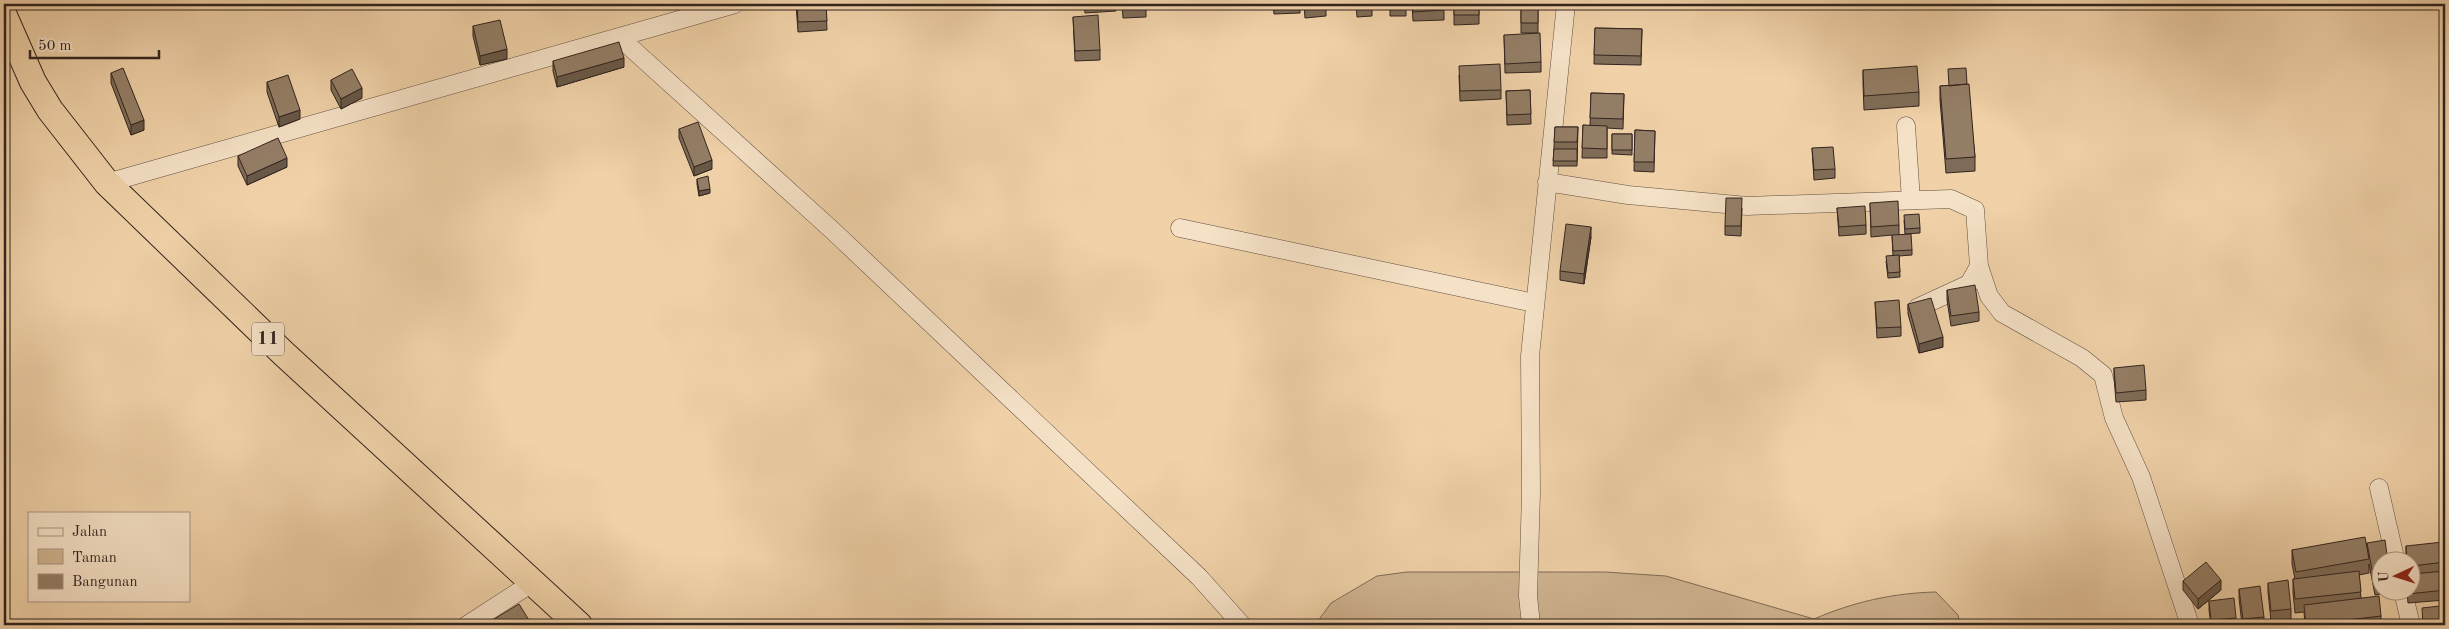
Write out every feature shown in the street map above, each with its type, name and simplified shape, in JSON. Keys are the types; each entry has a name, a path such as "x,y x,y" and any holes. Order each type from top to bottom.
{"highway":[{"name":"11","path":"4,16 33,82 50,110 107,183 283,353 578,625"}],"street":[{"path":"107,183 735,4"},
{"path":"1531,625 1528,596 1531,493 1530,356 1566,4"},
{"path":"619,37 900,294 1200,577 1242,625"},
{"path":"1906,126 1910,200"},
{"path":"1547,182 1628,195 1747,206 1951,199 1975,210 1979,266 1989,296 2002,313 2082,358 2103,375 2114,418 2141,477 2190,625"},
{"path":"1180,228 1534,303"},
{"path":"1917,308 1969,284 1979,266"},
{"path":"2378,488 2394,552"},
{"path":"467,625 532,583"},
{"path":"2406,602 2412,625"}],"green space":[{"path":"1407,572 1605,572 1666,576 1814,619 1858,603 1889,596 1936,592 1958,615 1960,625 1315,625 1331,603 1377,576"}],"building":[{"path":"797,4 826,4 827,21 798,22"},
{"path":"1123,4 1146,4 1146,7 1123,9"},
{"path":"1304,4 1326,4 1326,7 1305,8"},
{"path":"1357,4 1372,4 1372,7 1357,7"},
{"path":"1390,4 1406,4 1406,6 1390,7"},
{"path":"1413,4 1444,4 1444,10 1413,12"},
{"path":"1454,4 1479,4 1479,15 1454,15"},
{"path":"1521,4 1538,4 1538,23 1521,23"},
{"path":"1098,15 1100,50 1075,51 1073,17"},
{"path":"500,20 507,49 480,56 473,26"},
{"path":"1595,28 1642,29 1641,56 1594,55"},
{"path":"1540,33 1541,62 1505,64 1504,35"},
{"path":"619,42 624,58 557,77 553,61"},
{"path":"1500,64 1501,90 1460,91 1459,66"},
{"path":"1917,66 1919,92 1864,96 1863,70"},
{"path":"123,68 144,120 131,125 111,73"},
{"path":"1966,68 1967,84 1949,86 1948,69"},
{"path":"352,69 362,88 341,99 331,80"},
{"path":"288,75 300,110 279,117 267,82"},
{"path":"1969,84 1975,157 1946,159 1940,86"},
{"path":"1530,90 1531,114 1507,115 1506,91"},
{"path":"1591,93 1624,94 1623,119 1590,118"},
{"path":"698,122 712,160 694,167 679,129"},
{"path":"1583,125 1607,126 1607,149 1582,148"},
{"path":"1555,127 1578,127 1577,142 1554,142"},
{"path":"1635,130 1655,131 1654,162 1634,162"},
{"path":"1612,134 1632,134 1632,150 1612,150"},
{"path":"278,138 287,158 247,176 238,156"},
{"path":"1833,147 1835,169 1814,170 1812,148"},
{"path":"1554,149 1577,149 1577,161 1553,161"},
{"path":"708,176 710,189 699,191 697,179"},
{"path":"1726,198 1742,198 1741,226 1725,226"},
{"path":"1898,201 1899,225 1871,227 1870,203"},
{"path":"1865,206 1866,225 1839,227 1837,208"},
{"path":"1919,214 1920,228 1905,229 1904,215"},
{"path":"1566,224 1591,227 1584,274 1560,271"},
{"path":"1911,234 1912,250 1893,251 1892,235"},
{"path":"1899,255 1900,272 1888,273 1886,256"},
{"path":"1975,285 1979,312 1951,316 1947,290"},
{"path":"1931,298 1943,337 1919,344 1908,304"},
{"path":"1899,300 1901,327 1877,328 1875,302"},
{"path":"2144,365 2146,390 2116,393 2114,368"},
{"path":"2365,537 2369,559 2296,572 2292,550"},
{"path":"2385,540 2387,552 2372,552 2372,570 2367,543"},
{"path":"2443,542 2445,562 2422,565 2422,552 2406,552 2406,546"},
{"path":"2206,562 2221,580 2198,599 2183,581"},
{"path":"2359,571 2361,592 2295,599 2293,579"},
{"path":"2445,571 2445,590 2422,592 2422,573"},
{"path":"2288,580 2291,609 2271,611 2268,583"},
{"path":"2260,586 2264,617 2243,619 2239,589"},
{"path":"2372,597 2372,602 2380,602 2381,616 2306,625 2304,605"},
{"path":"2234,598 2236,618 2211,620 2209,601"},
{"path":"519,604 532,625 484,625"},
{"path":"2440,606 2442,625 2423,625 2422,608"}]}
